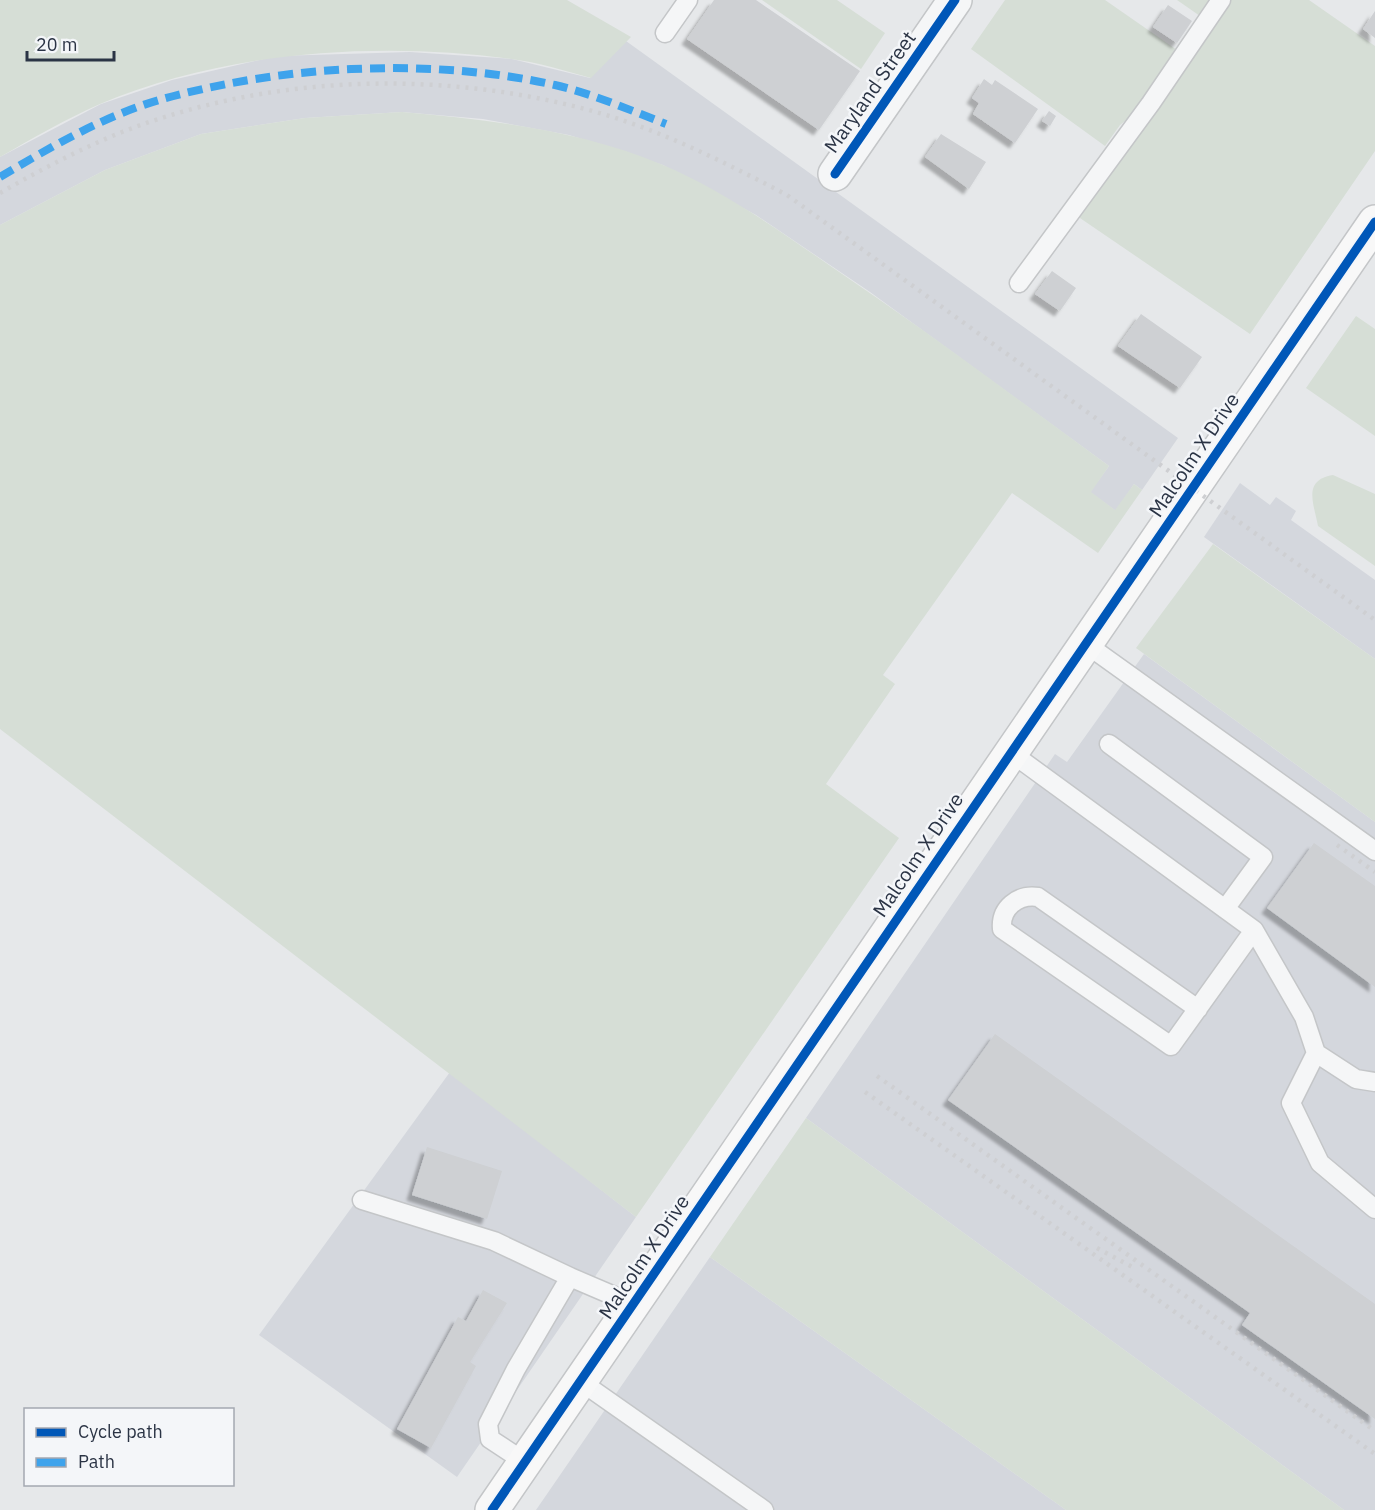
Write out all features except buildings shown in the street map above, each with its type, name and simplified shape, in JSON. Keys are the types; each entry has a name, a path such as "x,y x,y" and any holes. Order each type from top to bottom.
{"street":[{"name":"Maryland Street","path":"835,174 955,0"},
{"name":"Malcolm X Drive","path":"492,1510 1375,222"}],"lane":[{"path":"665,33 688,0"},
{"path":"1019,283 1151,103 1221,0"},
{"path":"1086,644 1375,851"},
{"path":"1109,744 1263,857 1225,909"},
{"path":"1010,752 1254,930 1304,1017 1316,1053 1356,1079 1375,1082"},
{"path":"1198,1009 1038,897 1027,895 1017,898 1004,915 1002,929 1171,1046 1198,1009 1254,930"},
{"path":"1316,1053 1290,1103 1320,1163 1375,1209"},
{"path":"362,1200 494,1241 633,1304"},
{"path":"525,1462 490,1439 488,1424 516,1369 570,1277"},
{"path":"580,1381 764,1510"}],"shaded area":[{"path":"0,0 567,0 631,37 591,78 521,60 408,51 355,51 250,62 198,72 148,86 100,104 62,122 0,157"},
{"path":"762,0 837,0 885,33 861,69"},
{"path":"1005,0 1105,0 1177,50 1133,115 1120,125 1105,146 971,49"},
{"path":"1177,0 1211,0 1200,16"},
{"path":"1230,0 1309,0 1375,46 1375,151 1250,334 1077,216 1157,108"},
{"path":"626,41 1178,438 1142,490 1134,484 1116,511 1090,492 1109,466 870,292 756,215 663,165 569,135 483,119 402,112 305,118 201,134 105,170 0,225 0,157 101,104 172,80 277,56 410,52 512,59 590,78"},
{"path":"402,112 534,128 600,143 663,165 707,186 749,211 864,289 1109,466 1091,492 1115,510 1134,484 1142,490 1098,553 1012,493 883,675 895,684 826,784 899,838 636,1217 0,729 0,225 105,170 201,134 305,118"},
{"path":"1356,316 1375,329 1375,436 1306,388"},
{"path":"1333,475 1375,494 1375,566 1318,526 1312,494 1317,482"},
{"path":"1240,483 1270,505 1276,497 1296,511 1291,520 1375,580 1375,659 1204,537"},
{"path":"1213,544 1375,659 1375,822 1136,648"},
{"path":"1144,654 1375,822 1375,1510 1344,1510 806,1118 1055,754 1067,762"},
{"path":"450,1072 636,1217 457,1477 259,1335"},
{"path":"806,1118 1344,1510 1066,1510 710,1257"},
{"path":"710,1257 1066,1510 536,1510"}],"railway":[{"path":"0,193 60,160 122,132 179,113 237,98 297,89 357,84 418,84 478,89 538,98 596,112 646,128 741,171 787,195 1375,620"},
{"path":"1337,845 1375,872"},
{"path":"877,1076 1375,1431"},
{"path":"865,1092 1375,1454"},
{"path":"1097,1248 1136,1269"}],"marked path":[{"path":"0,177 77,134 138,107 206,88 306,72 407,68 507,76 583,93 666,124"}],"cycle path":[{"path":"835,174 955,0"},
{"path":"492,1510 1375,222"}]}
